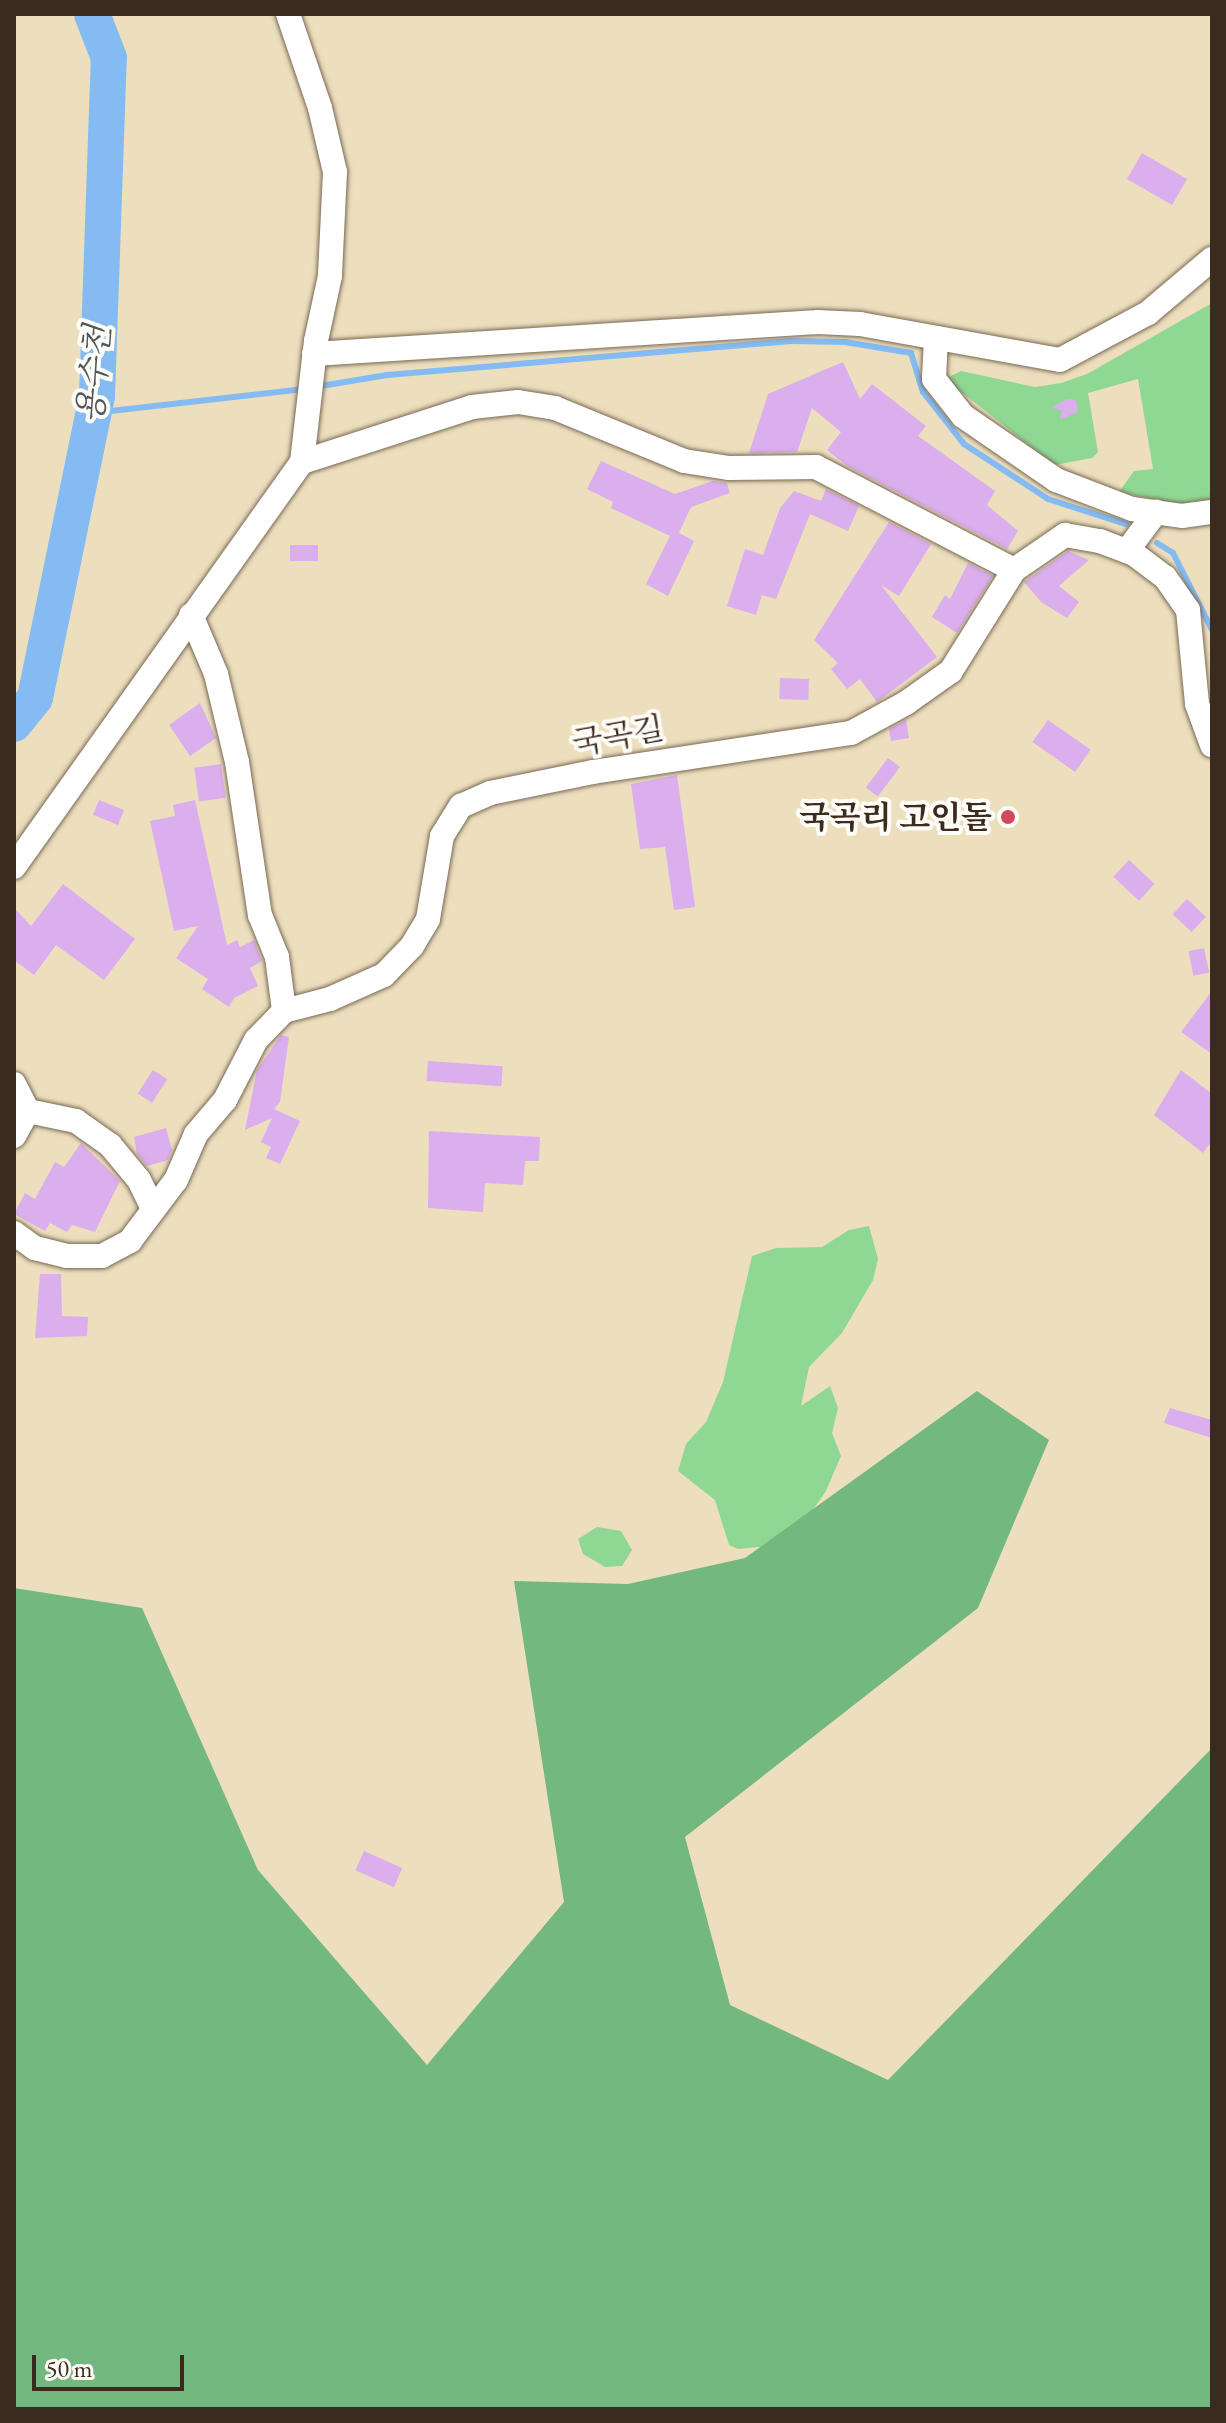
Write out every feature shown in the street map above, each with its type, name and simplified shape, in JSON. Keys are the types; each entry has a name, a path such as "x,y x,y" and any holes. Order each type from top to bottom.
{"street":[{"path":"14,867 302,462 314,359 330,276 335,172 320,108 288,14"},
{"path":"314,359 818,322 936,338 1060,360 1148,313 1212,259"},
{"path":"936,338 934,379 963,416 1056,480 1156,512 1212,512"},
{"path":"302,462 429,419 518,402 555,408 684,461 729,468 816,467 1014,570 1065,535 1127,551 1165,577 1188,610 1197,704 1212,745"},
{"path":"1127,551 1156,512"},
{"name":"국곡길","path":"284,1011 330,999 384,975 412,946 428,919 442,836 461,806 490,793 593,772 851,733 951,671 1014,570"},
{"path":"14,1233 45,1251 102,1256 130,1241 176,1180 196,1134 225,1100 256,1040 284,1011 277,957 260,915 230,733 216,674 191,615"},
{"path":"14,1084 28,1111"},
{"path":"28,1111 76,1121 110,1145 139,1180 153,1209"},
{"path":"14,1136 28,1111"}],"green space":[{"path":"1212,303 1212,499 1176,504 1119,492 1134,471 1153,469 1138,379 1088,393 1098,452 1092,458 1054,465 945,379 961,371 1035,387 1061,383 1087,374"},
{"path":"869,1226 878,1259 873,1280 842,1333 809,1367 801,1406 830,1386 838,1408 832,1433 841,1456 826,1491 789,1544 738,1549 729,1545 715,1500 678,1471 686,1444 706,1422 723,1382 752,1256 776,1248 822,1247 849,1230"},
{"path":"977,1391 1049,1440 978,1608 685,1837 730,2005 888,2080 1212,1748 1212,2409 14,2409 14,1588 142,1608 258,1870 427,2065 564,1902 514,1581 628,1584 745,1558"},
{"path":"597,1527 621,1531 632,1550 622,1566 605,1567 583,1554 578,1539"}],"building":[{"path":"1142,153 1187,179 1172,205 1127,179"},
{"path":"843,362 860,399 872,384 926,426 918,436 995,491 987,505 1018,531 1007,549 847,466 827,450 841,432 812,408 797,452 749,453 768,394"},
{"path":"1068,399 1076,400 1078,412 1060,420 1062,411 1051,407"},
{"path":"601,461 675,494 713,481 727,483 730,493 691,507 679,533 694,541 668,596 646,584 670,536 611,508 613,502 587,489"},
{"path":"826,489 859,506 848,531 810,514 776,599 762,595 756,615 727,606 745,549 763,555 780,508 794,491 821,501"},
{"path":"889,522 931,544 899,596 881,585 937,657 877,702 860,679 847,689 831,669 838,663 814,640"},
{"path":"290,545 318,545 318,561 290,561"},
{"path":"1068,551 1089,560 1059,586 1079,602 1067,618 1041,602 1024,582"},
{"path":"968,563 993,576 957,633 932,617 945,595 950,599"},
{"path":"780,678 809,679 808,700 779,699"},
{"path":"200,703 216,738 190,756 169,725"},
{"path":"906,720 909,738 891,741 889,729"},
{"path":"1048,720 1091,750 1075,772 1033,742"},
{"path":"888,758 900,767 878,797 866,788"},
{"path":"221,764 226,798 199,801 194,768"},
{"path":"677,775 695,907 674,910 665,847 640,849 631,784"},
{"path":"99,800 124,810 118,825 93,815"},
{"path":"195,800 227,945 237,940 240,947 254,940 262,961 250,968 258,986 234,998 229,1007 202,989 208,979 176,958 198,926 174,931 150,821 175,816 173,805"},
{"path":"1129,860 1155,884 1139,901 1113,877"},
{"path":"63,884 135,939 104,980 56,945 34,975 14,960 14,908 31,926"},
{"path":"1187,899 1206,917 1192,932 1173,914"},
{"path":"1204,948 1209,972 1194,976 1188,951"},
{"path":"1212,991 1212,1054 1181,1032"},
{"path":"281,1035 289,1037 280,1102 274,1109 300,1121 280,1164 266,1158 271,1147 261,1142 272,1118 245,1130 257,1070"},
{"path":"428,1061 503,1066 501,1086 427,1081"},
{"path":"153,1070 167,1079 152,1103 138,1093"},
{"path":"1181,1070 1212,1094 1212,1141 1203,1153 1154,1115"},
{"path":"166,1128 172,1150 168,1160 147,1166 137,1154 134,1137"},
{"path":"429,1131 540,1137 539,1161 525,1161 523,1185 485,1183 483,1212 428,1208"},
{"path":"81,1143 120,1181 95,1232 72,1225 67,1232 50,1223 45,1231 14,1214 25,1193 35,1199 55,1162 64,1167"},
{"path":"40,1274 61,1274 62,1316 88,1317 87,1336 35,1338"},
{"path":"1170,1408 1212,1420 1212,1438 1164,1423"},
{"path":"364,1851 402,1868 394,1887 355,1870"}],"waterway":[{"name":"용수천","path":"14,724 35,698 97,396 109,58 92,14"},
{"path":"315,387 387,375 792,341 845,342 911,353 923,392 964,444 1048,499 1126,524"},
{"path":"93,413 304,389"},
{"path":"1157,543 1173,553 1212,630"}],"place":[{"name":"국곡리 고인돌","path":"1008,817"}]}
